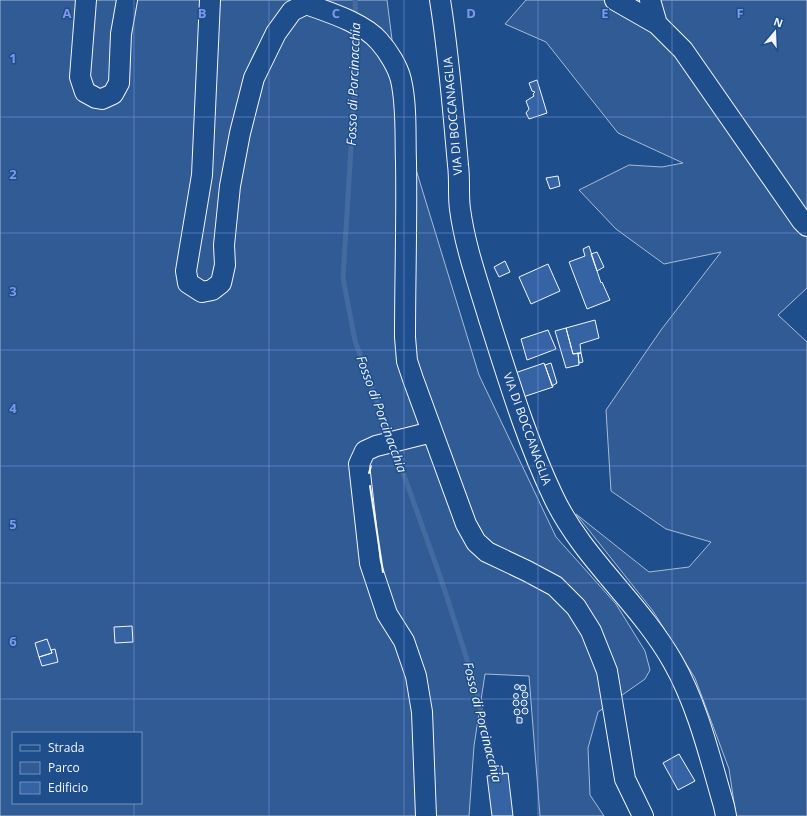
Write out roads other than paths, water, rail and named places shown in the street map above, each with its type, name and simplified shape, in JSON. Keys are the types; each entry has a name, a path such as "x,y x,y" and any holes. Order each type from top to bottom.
{"street":[{"path":"86,0 80,77 85,92 96,98 102,99 114,94 119,83 121,34 127,0"},
{"path":"210,0 202,175 186,271 188,284 202,292 212,290 221,283 225,265 224,245 230,186 240,133 254,78 276,33 292,11 306,4 328,12 360,27 378,40 391,58 401,79 405,111 405,337 407,361 424,434 466,524 476,542 487,552 555,586 576,607 591,631 607,671 625,779 643,816"},
{"name":"VIA DI BOCCANAGLIA","path":"440,0 448,44 460,208 467,248 505,368 536,458 567,523 588,552 658,639 674,662 696,715 726,816"},
{"path":"615,0 657,24 683,50 802,221 807,226"},
{"path":"650,0 657,24"},
{"path":"424,434 376,446 365,452 359,464 370,563 387,614 404,641 416,676 422,712 426,816"}],"waterway":[{"name":"Fosso di Porcinacchia","path":"355,0 356,19"},
{"name":"Fosso di Porcinacchia","path":"356,29 356,67 343,278 355,341 390,437"},
{"name":"Fosso di Porcinacchia","path":"394,447 441,579 474,681 496,773"}]}
